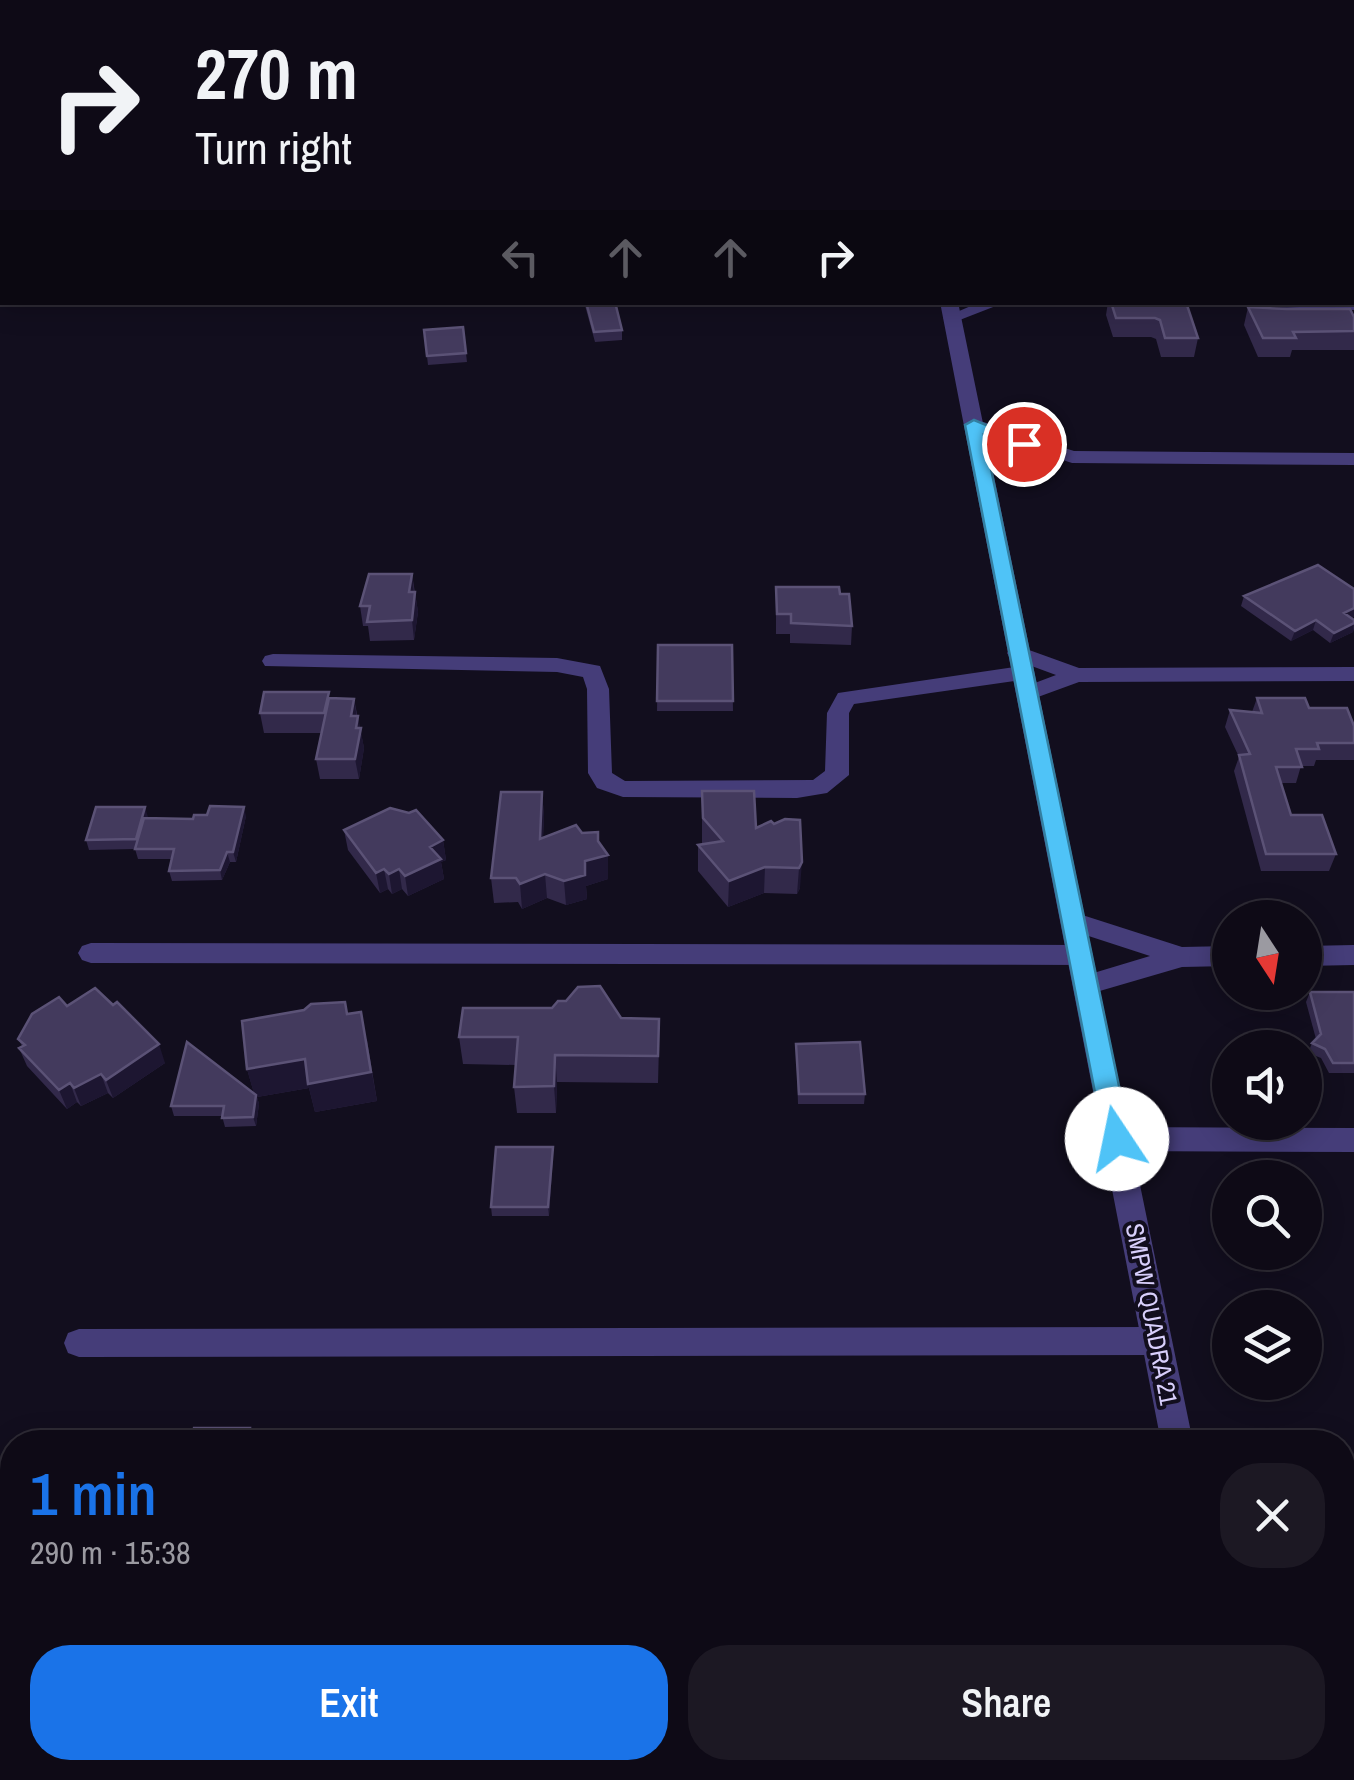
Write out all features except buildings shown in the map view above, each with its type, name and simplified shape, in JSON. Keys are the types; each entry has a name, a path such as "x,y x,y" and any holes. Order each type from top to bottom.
{"street":[{"path":"951,310 980,305"},
{"name":"SMPW QUADRA 21","path":"951,310 1175,1430"},
{"path":"974,425 1049,453 1072,457 1354,459"},
{"path":"273,661 557,665 592,671 598,688 600,773 606,782 623,789 797,790 819,786 837,774 838,712 846,698 1022,674 1354,674"},
{"path":"1022,674 1077,674"},
{"path":"1073,921 1182,956"},
{"path":"91,954 1080,955"},
{"path":"1322,956 1354,955"},
{"path":"1086,984 1182,956 1212,956"},
{"path":"1117,1139 1354,1140"},
{"path":"78,1343 1157,1341"}],"route":[{"path":"1024,444 974,425 1117,1139"}]}
